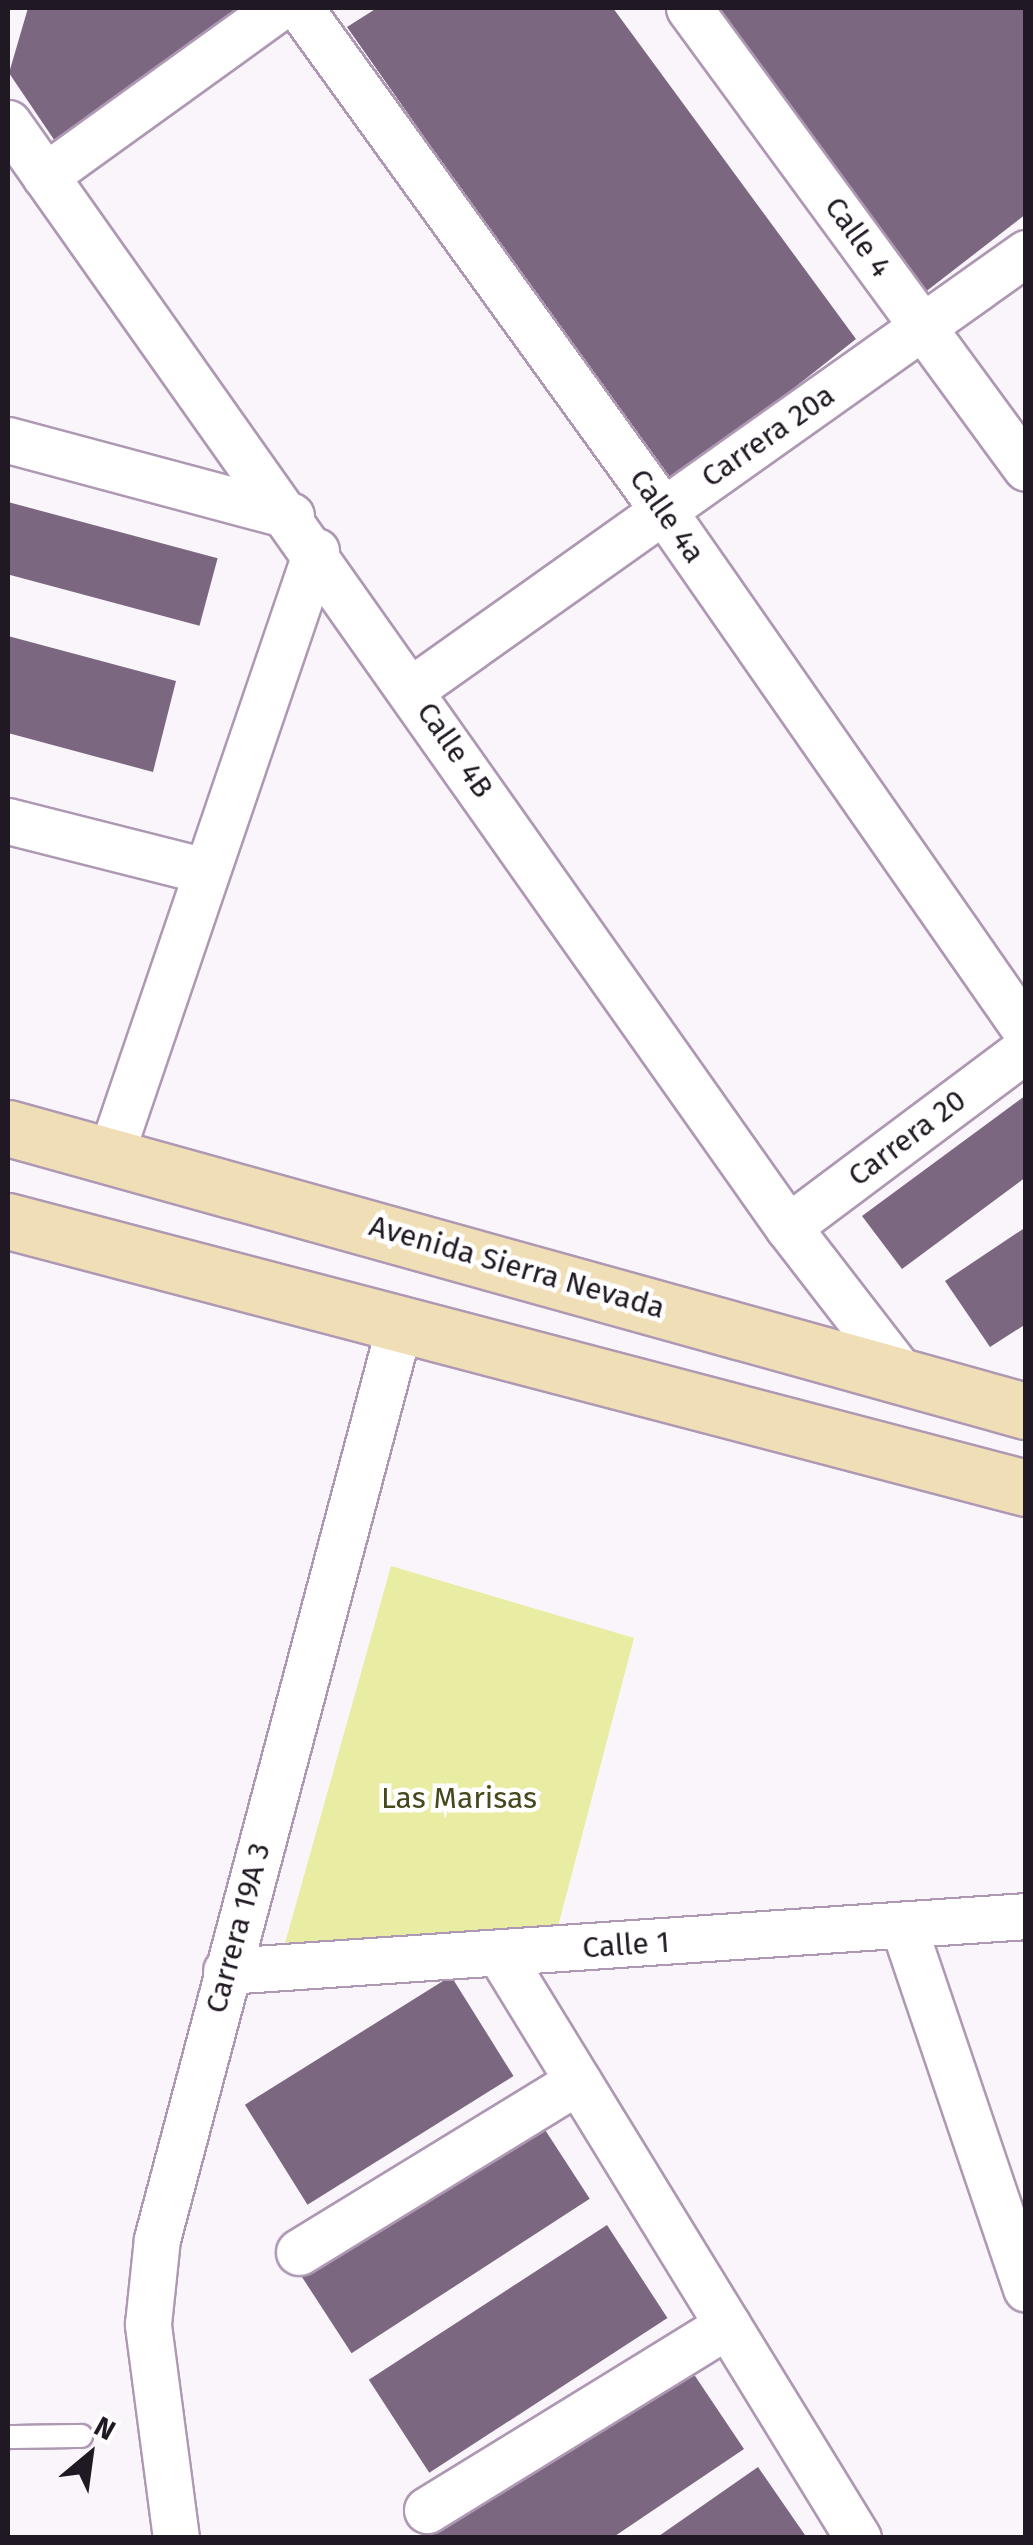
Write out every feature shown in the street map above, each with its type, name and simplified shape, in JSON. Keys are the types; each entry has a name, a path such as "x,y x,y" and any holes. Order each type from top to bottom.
{"main road":[{"name":"Avenida Sierra Nevada","path":"8,1128 111,1153 1026,1411"},
{"path":"8,1221 400,1327 1026,1488"}],"street":[{"path":"45,176 278,8"},
{"name":"Calle 4a","path":"300,8 664,510 1026,1031"},
{"name":"Calle 4","path":"689,8 1026,468"},
{"name":"Calle 4B","path":"8,123 304,534 788,1227 903,1376"},
{"name":"Carrera 20a","path":"412,689 1026,253"},
{"path":"8,440 304,534 205,871 111,1153"},
{"path":"8,821 205,871"},
{"name":"Carrera 20","path":"788,1227 1026,1048"},
{"name":"Carrera 19A 3","path":"176,2538 148,2324 157,2239 400,1327"},
{"name":"Calle 1","path":"226,1972 1026,1916"},
{"path":"904,1925 1026,2289"},
{"path":"500,1954 858,2538"},
{"path":"300,2252 578,2081"},
{"path":"427,2510 728,2325"}],"lane":[{"path":"8,2437 81,2436"}],"green space":[{"name":"Las Marisas","path":"391,1566 634,1638 556,1934 282,1954"}],"building":[{"path":"28,8 254,8 61,150 9,73"},
{"path":"377,8 613,8 856,339 670,486 347,27"},
{"path":"704,8 1026,8 1026,214 915,300"},
{"path":"8,502 218,558 199,626 8,574"},
{"path":"8,636 176,681 153,772 8,733"},
{"path":"1026,1095 1026,1177 902,1269 862,1216"},
{"path":"1026,1227 1026,1324 990,1347 945,1281"},
{"path":"451,1976 514,2076 307,2205 245,2105"},
{"path":"538,2119 590,2199 352,2353 300,2274"},
{"path":"607,2225 667,2318 429,2473 369,2380"},
{"path":"687,2364 744,2449 612,2538 426,2538"},
{"path":"758,2467 807,2538 656,2538"}]}
